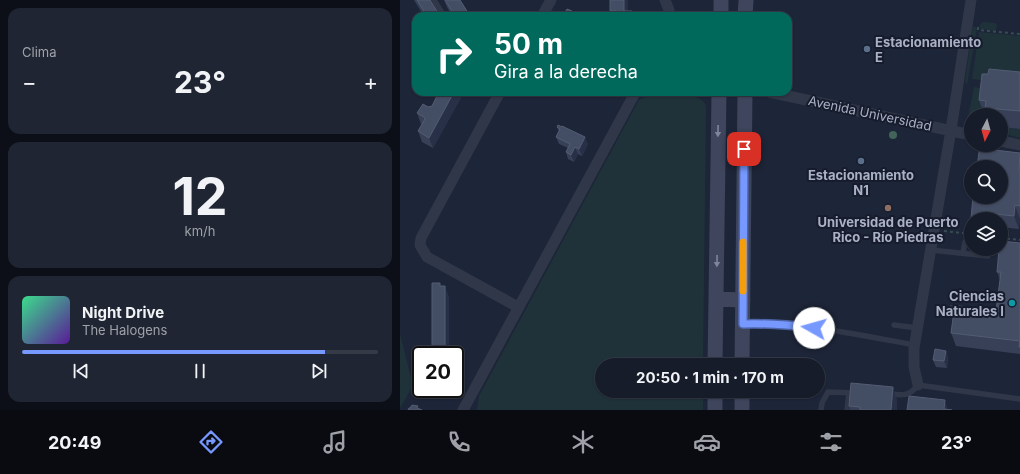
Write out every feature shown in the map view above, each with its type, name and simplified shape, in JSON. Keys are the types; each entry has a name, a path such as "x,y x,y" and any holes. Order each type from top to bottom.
{"main road":[{"path":"720,12 721,0"},
{"path":"745,12 746,0"},
{"path":"716,358 719,96"},
{"path":"742,358 745,96"},
{"path":"716,300 743,300"},
{"path":"715,398 715,410"},
{"path":"742,398 742,410"}],"street":[{"path":"544,12 551,0"},
{"path":"665,0 669,12"},
{"path":"918,385 914,367 915,345 971,0"},
{"path":"498,96 421,238 420,245 427,257 518,307"},
{"path":"463,410 633,96"},
{"name":"Avenida Universidad","path":"788,96 964,133"},
{"path":"1008,142 1020,145"}],"lane":[{"path":"434,0 442,12"},
{"path":"931,250 963,253 964,248"},
{"path":"743,324 783,324 830,330 915,345"},
{"path":"894,325 918,328"},
{"path":"885,394 906,395 913,391 918,385 1020,399"},
{"path":"821,410 822,403 828,392 863,393"},
{"path":"847,410 849,393"}],"path":[{"path":"967,22 978,26 978,30 1020,34"},
{"path":"942,230 964,233"},
{"path":"1008,239 1020,240"}],"shaded area":[{"path":"983,22 995,23 997,25 996,31 981,29 979,26"},
{"path":"973,26 977,28 967,85 965,81"},
{"path":"979,32 1020,36 1020,84 972,79"},
{"path":"974,87 989,89 987,108 970,108"},
{"path":"647,96 683,96 699,98 706,105 703,358 595,358 595,398 703,398 703,410 477,410 479,396 639,100"},
{"path":"1008,128 1020,129 1020,138 1008,135"},
{"path":"400,333 412,382 412,388 400,408"}],"building":[{"path":"417,0 430,0 438,12 424,12"},
{"path":"445,0 460,0 468,12 452,12"},
{"path":"610,0 624,0 624,11 632,11 616,12 610,11"},
{"path":"567,9 572,11 572,12 565,12"},
{"path":"989,69 1020,72 1020,111 1008,110 1008,108 985,108 986,101 979,100 982,74 988,74"},
{"path":"437,96 452,96 429,138 418,131 425,119 417,113 423,104 428,107 432,106"},
{"path":"558,125 585,137 579,149 575,147 571,155 566,152 570,144 556,137 560,129 557,127"},
{"path":"979,152 1020,153 1020,206 1015,205 1014,216 1008,215 1008,212 972,212 972,204 1008,204 1008,160 978,160"},
{"name":"Ciencias Naturales I","path":"1008,242 1020,243 1020,341 951,333 954,311 949,310 950,306 996,311 1001,272 997,272 998,256 1008,256"},
{"path":"432,283 440,283 440,286 445,286 445,346 432,346"},
{"path":"935,349 946,351 944,361 933,360"},
{"path":"851,383 893,387 891,410 860,410 860,407 849,406"},
{"path":"909,396 945,400 944,409 952,410 907,410"},
{"path":"412,405 418,406 417,408 422,410 408,410"}],"slow traffic":[{"path":"743,242 743,291"}],"place":[{"name":"Estacionamiento E","path":"867,49"},
{"name":"Estacionamiento N1","path":"861,161"},
{"name":"Universidad de Puerto Rico - Río Piedras","path":"888,208"},
{"name":"Ciencias Naturales I","path":"1012,303"}],"route":[{"path":"744,149 743,324 783,324 814,328"}]}
